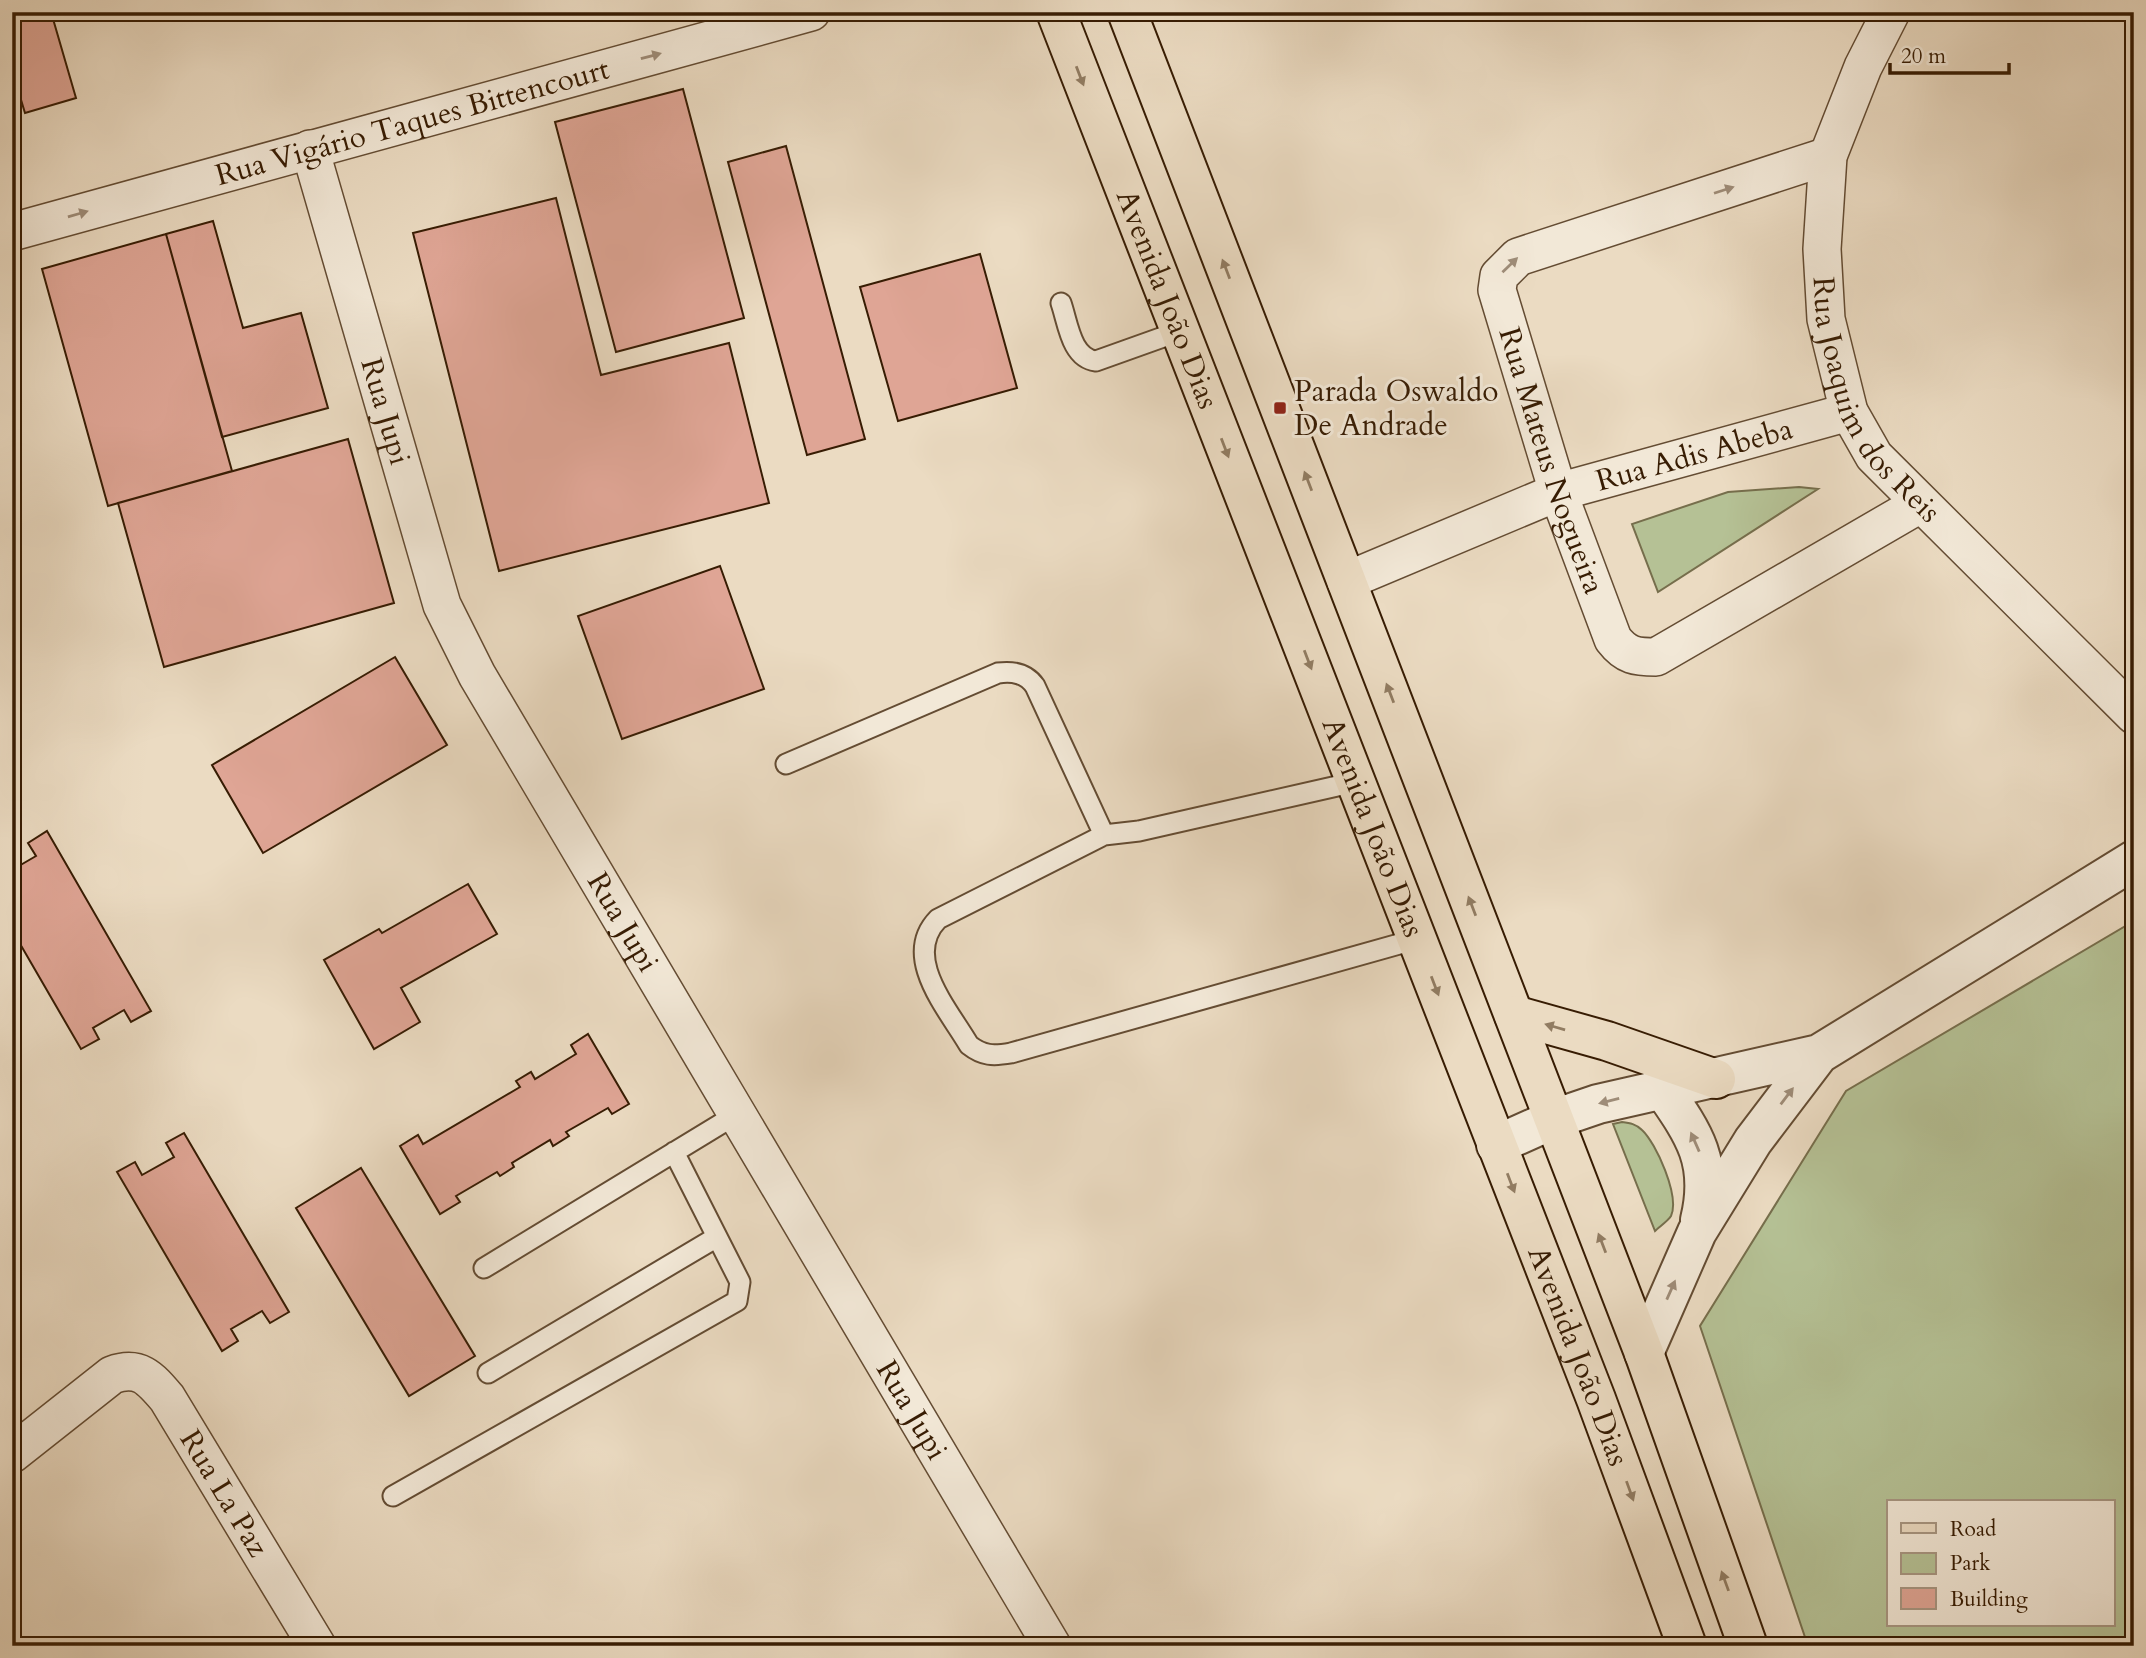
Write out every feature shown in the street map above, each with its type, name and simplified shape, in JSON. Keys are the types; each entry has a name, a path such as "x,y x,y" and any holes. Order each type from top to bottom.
{"main road":[{"name":"Avenida João Dias","path":"1056,12 1417,939 1687,1646"},
{"name":"Avenida João Dias","path":"1127,12 1644,1353 1748,1646"},
{"path":"1514,1015 1607,1041 1716,1079"}],"street":[{"name":"Rua Vigário Taques Bittencourt","path":"12,232 811,12"},
{"name":"Rua Joaquim dos Reis","path":"1891,12 1863,67 1829,156 1822,249 1826,319 1849,412 1874,456 2134,715"},
{"name":"Rua Jupi","path":"310,149 442,605 477,675 1052,1646"},
{"name":"Rua Mateus Nogueira","path":"1829,156 1518,257 1499,276 1497,290 1558,492 1613,639 1623,652 1637,657 1656,657 1920,504"},
{"name":"Rua Adis Abeba","path":"1346,581 1558,492 1849,412"},
{"path":"1496,1145 1554,1119 1598,1104 1819,1054 2134,860"},
{"path":"1644,1353 1697,1232 1754,1141 1819,1054"},
{"path":"1662,1088 1696,1141 1705,1169 1705,1199 1697,1232"},
{"name":"Rua La Paz","path":"12,1454 112,1376 126,1370 139,1371 167,1398 317,1646"}],"lane":[{"path":"1061,303 1076,350 1090,361 1180,331"},
{"path":"786,764 998,673 1020,674 1035,686 1104,835"},
{"path":"1355,782 1139,831 1104,835 938,919 930,927 922,954 926,970 969,1045 978,1052 997,1056 1417,939"},
{"path":"484,1268 737,1114"},
{"path":"393,1496 733,1304 740,1295 740,1282 674,1152"},
{"path":"488,1373 717,1237"}],"green space":[{"path":"1799,487 1818,489 1658,592 1632,524 1728,492"},
{"path":"2134,921 2134,1646 1808,1646 1700,1326 1846,1091"},
{"path":"1622,1122 1637,1126 1648,1137 1660,1158 1669,1183 1673,1207 1671,1216 1655,1231 1613,1124"}],"building":[{"path":"12,12 51,12 76,98 25,113 12,70"},
{"path":"683,89 744,318 616,352 555,122"},
{"path":"786,146 865,439 807,455 728,162"},
{"path":"556,198 601,375 729,343 769,503 499,571 413,233"},
{"path":"213,221 243,328 301,313 328,408 222,437 166,234"},
{"path":"166,234 232,471 108,506 42,269"},
{"path":"980,254 1017,388 898,421 860,287"},
{"path":"348,439 394,603 164,667 118,503"},
{"path":"720,566 764,689 622,739 578,616"},
{"path":"395,657 447,745 263,853 212,765"},
{"path":"47,831 151,1011 131,1022 124,1010 93,1028 99,1039 81,1049 12,930 12,870 36,856 28,843"},
{"path":"468,884 497,934 401,988 420,1022 374,1049 324,960 379,929 382,933"},
{"path":"588,1034 629,1104 612,1114 608,1108 566,1132 569,1136 553,1146 550,1140 512,1163 514,1167 500,1176 497,1172 456,1196 460,1202 440,1214 400,1146 418,1135 423,1144 520,1087 516,1081 531,1072 535,1079 576,1054 571,1045"},
{"path":"184,1133 289,1312 270,1323 262,1311 231,1329 238,1341 222,1351 117,1172 135,1162 142,1175 174,1157 166,1143"},
{"path":"361,1168 475,1356 409,1396 296,1208"}],"place":[{"name":"Parada Oswaldo De Andrade","path":"1280,408"}]}
